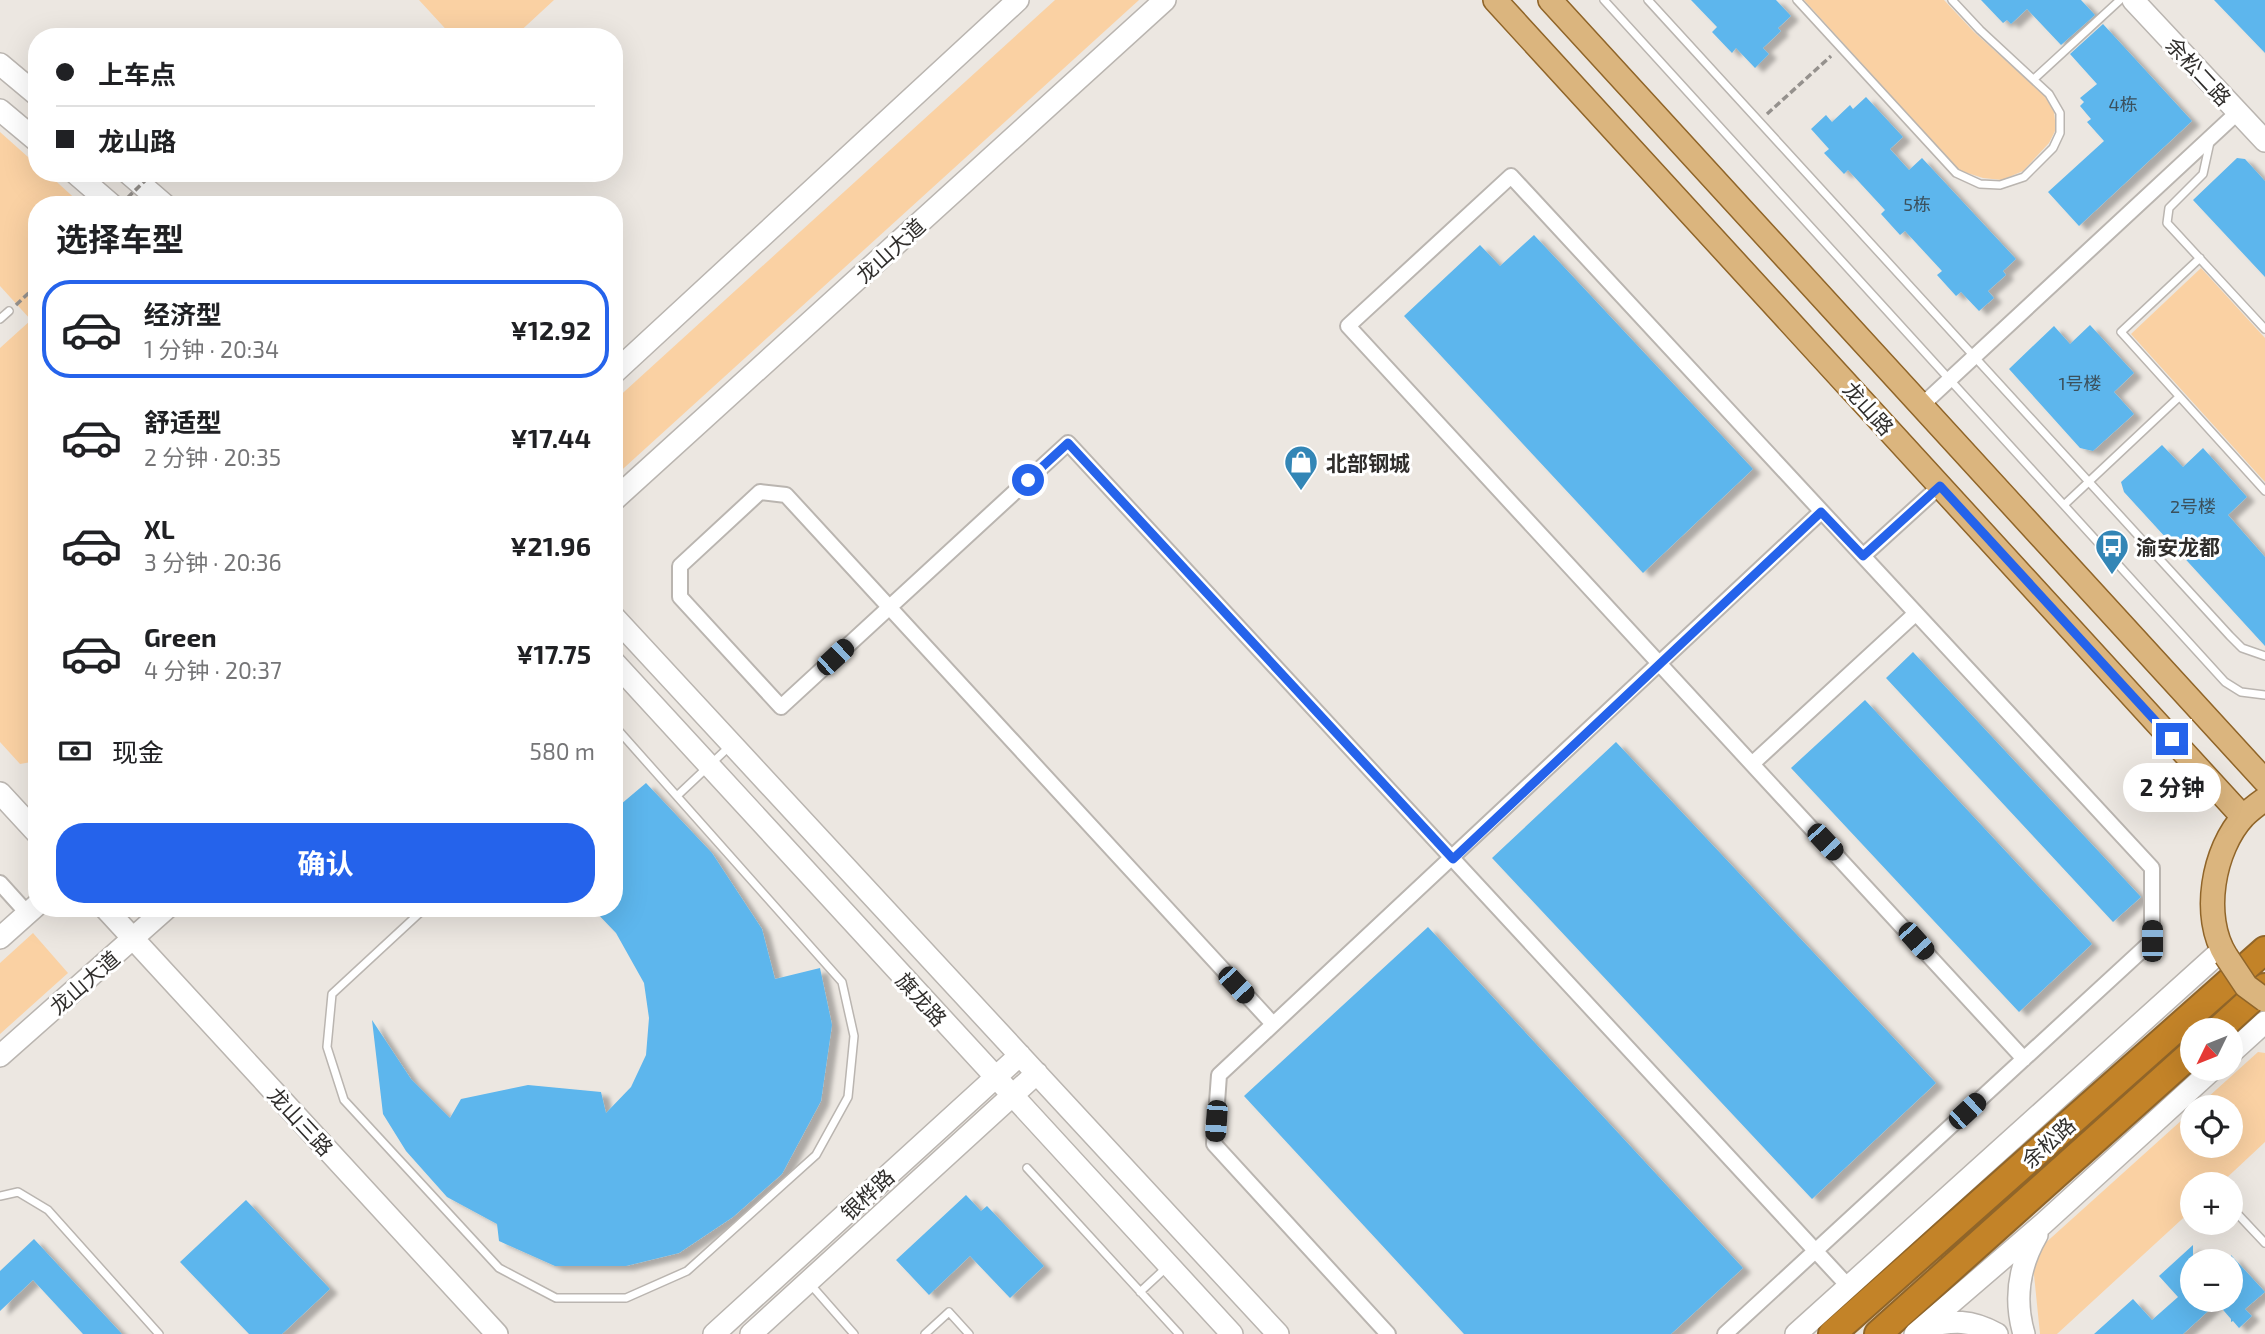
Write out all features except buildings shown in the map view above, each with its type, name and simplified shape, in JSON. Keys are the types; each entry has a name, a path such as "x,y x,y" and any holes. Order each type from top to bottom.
{"highway":[{"name":"余松路","path":"1832,1334 2265,950"},
{"path":"2231,1018 2265,987"},
{"name":"余松路","path":"1878,1334 2180,1064"}],"main road":[{"name":"龙山大道","path":"623,493 1165,0"},
{"name":"龙山路","path":"1495,0 2243,817"},
{"name":"龙山路","path":"1550,0 2265,781"},
{"name":"余松二路","path":"2133,0 2265,141"},
{"path":"623,365 1010,3"},
{"path":"0,64 28,87"},
{"path":"0,110 28,133"},
{"path":"85,182 102,196"},
{"path":"138,182 155,196"},
{"path":"623,627 1278,1334"},
{"name":"旗龙路","path":"623,672 1232,1334"},
{"path":"0,793 28,823"},
{"path":"2265,799 2243,817 2224,847 2214,880 2213,916 2224,953 2246,986 2265,1000"},
{"path":"0,938 28,913"},
{"name":"龙山三路","path":"113,917 497,1334"},
{"name":"龙山大道","path":"0,1056 157,917"},
{"path":"1796,1334 2224,953"},
{"path":"2244,1041 2265,1022"},
{"name":"银桦路","path":"714,1334 1020,1055"},
{"name":"银桦路","path":"751,1334 1037,1073"},
{"path":"1920,1330 2199,1082"},
{"path":"2024,1334 2019,1302 2020,1276 2026,1253 2043,1223"},
{"path":"1920,1330 1952,1321 1971,1322 1997,1334"}],"street":[{"path":"1921,407 2238,112"},
{"path":"1724,1334 1815,1251 2024,1059 2152,941 2152,868 1511,176 1348,326 2024,1059"},
{"path":"1273,1024 889,608 786,495 760,492 680,566 680,597 781,707 889,608 1068,443 1848,1286"},
{"path":"1863,556 1940,486"},
{"path":"1388,1334 1214,1144 1219,1075 1821,512"},
{"path":"1752,764 1915,614"},
{"path":"0,883 28,906"}],"lane":[{"path":"1604,0 2225,681 2241,692 2265,695"},
{"path":"1648,0 2230,636 2242,648 2265,656"},
{"path":"1797,0 1956,173 1980,184 2000,185 2024,177 2053,148 2060,133 2060,113 2049,94 1952,0"},
{"path":"2034,79 2120,0"},
{"path":"2210,138 2203,174 2169,208 2167,223 2265,329"},
{"path":"2200,258 2121,332 2265,491"},
{"path":"0,319 9,311"},
{"path":"2064,505 2179,397"},
{"path":"415,917 332,994 327,1047 344,1100 499,1268 556,1298 626,1298 687,1271 816,1155 848,1097 854,1037 842,982 623,735"},
{"path":"678,795 732,745"},
{"path":"1027,1168 1179,1334"},
{"path":"0,1196 18,1192 48,1210 159,1334"},
{"path":"2243,1220 2265,1243"},
{"path":"1140,1292 1168,1265"},
{"path":"808,1282 854,1334"},
{"path":"925,1334 949,1312 969,1334"}],"path":[{"path":"1760,121 1840,47"},
{"path":"129,196 144,182"},
{"path":"9,311 28,293"}],"shaded area":[{"path":"419,0 554,0 524,28 445,28"},
{"path":"1055,0 1139,0 623,469 623,393"},
{"path":"1804,0 1944,0 1974,32 2045,96 2054,112 2056,129 2049,143 2023,171 2002,180 1983,178 1958,170"},
{"path":"0,132 28,157 28,182 57,182 72,196 28,196 28,317 0,286"},
{"path":"2201,268 2265,338 2265,482 2131,334"},
{"path":"28,323 28,763 20,764 0,742 0,348"},
{"path":"33,933 68,973 0,1034 0,963"},
{"path":"2258,1052 2265,1053 2265,1142 2233,1172 2180,1172 2180,1221 2057,1334 2040,1334 2032,1255 2180,1122 2180,1158 2243,1158 2243,1095 2210,1095 2225,1082 2244,1082 2244,1065"}],"place":[{"name":"北部钢城","path":"1301,492"},
{"name":"渝安龙都","path":"2112,576"}],"route":[{"path":"1028,480 1068,443 1453,859 1821,512 1863,556 1940,486 2172,739"}]}
